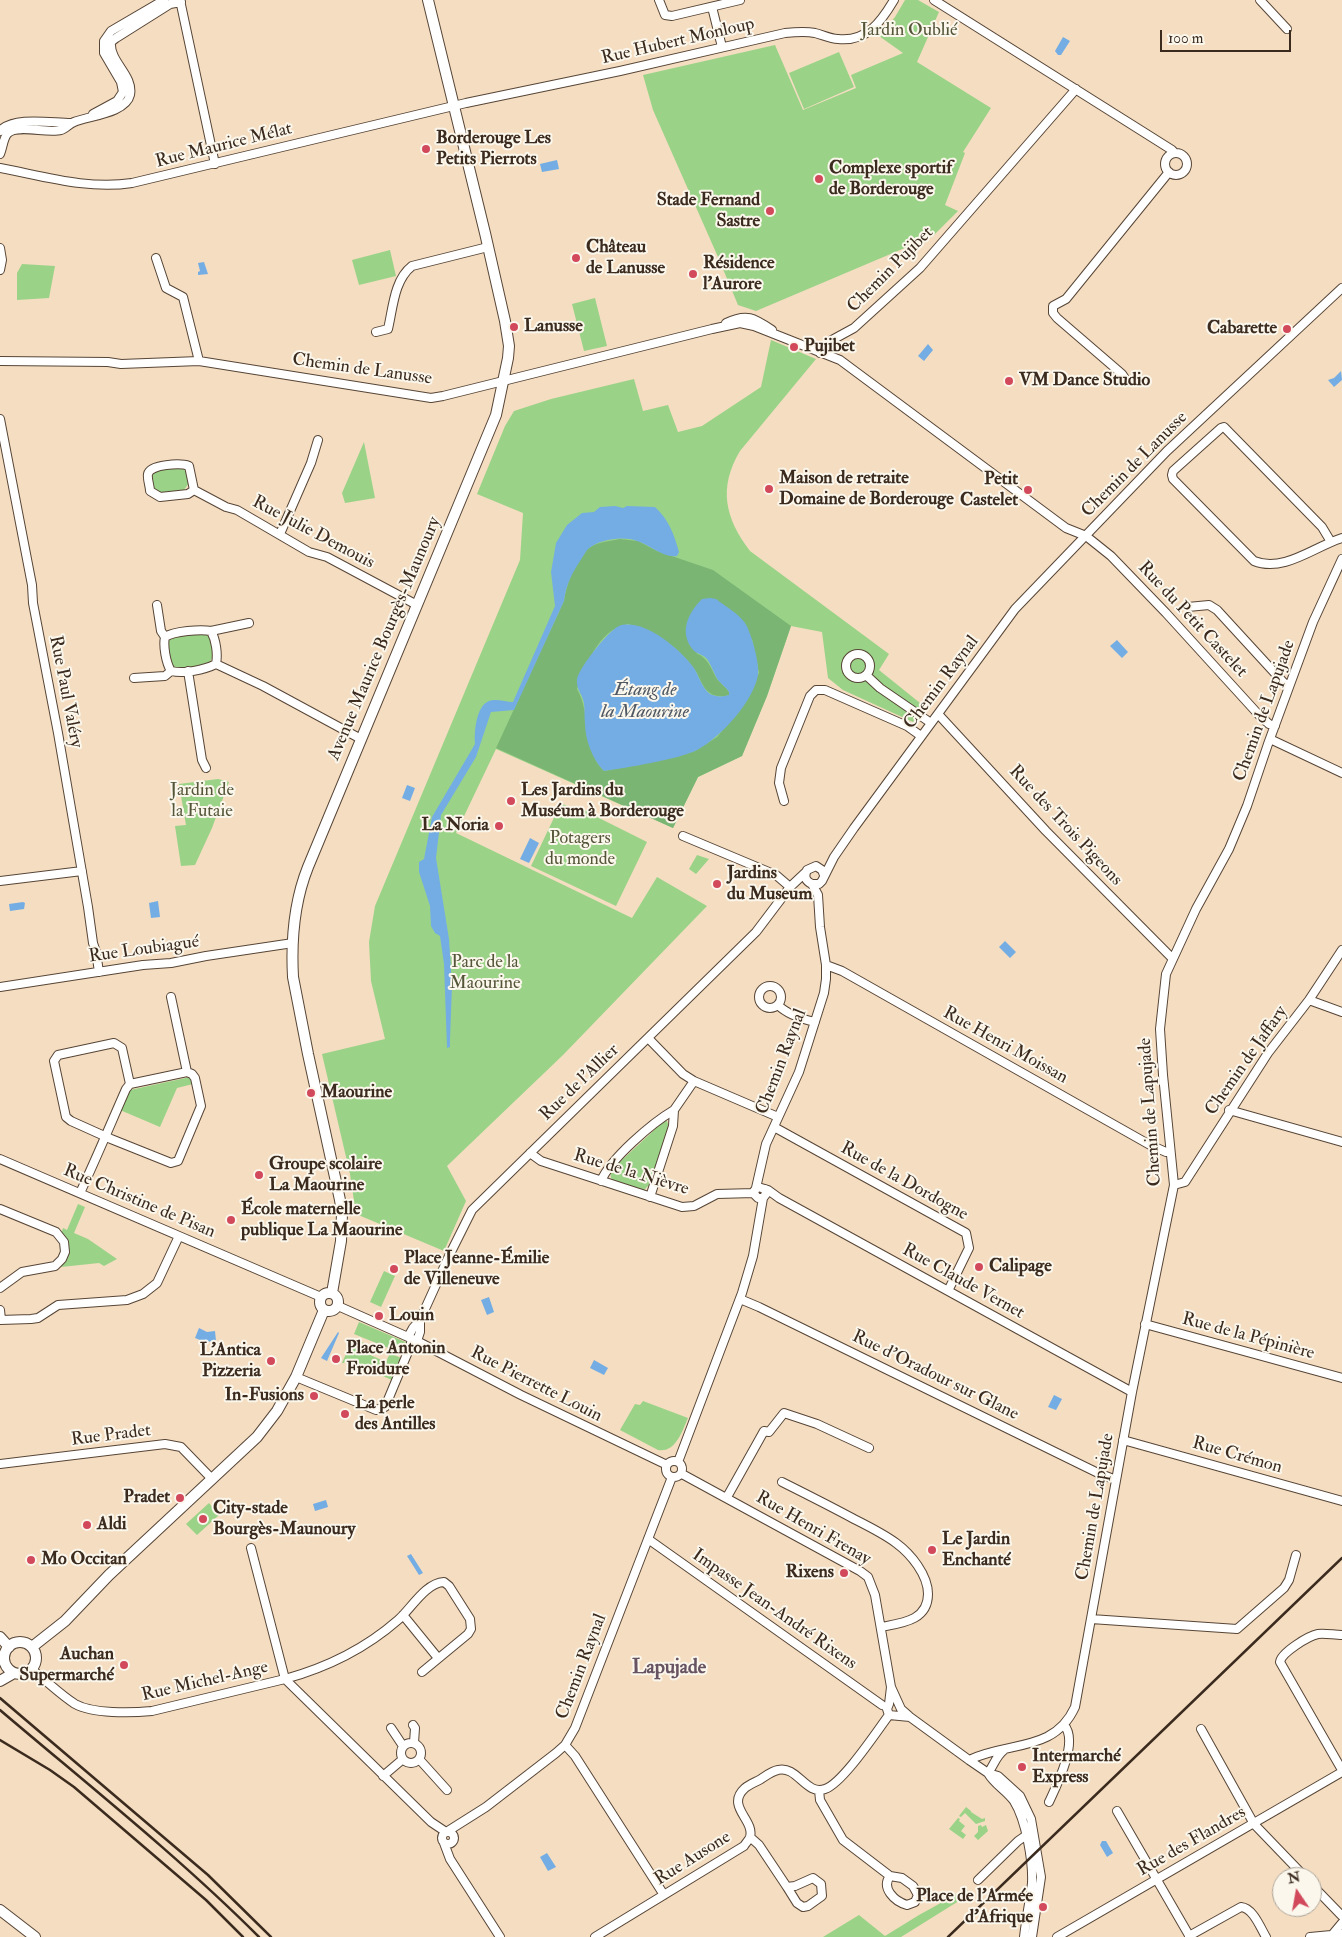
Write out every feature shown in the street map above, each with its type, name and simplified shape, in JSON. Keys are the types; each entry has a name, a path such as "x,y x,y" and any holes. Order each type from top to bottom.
{"street":[{"path":"85,119 117,101 123,92 121,82 104,53 103,47 107,35 164,0"},
{"name":"Avenue Maurice Bourgès-Maunoury","path":"332,1293 341,1241 341,1206 293,977 293,943 299,897 305,874 496,415 505,380 509,346 488,247 428,0"},
{"path":"659,0 665,15 672,16 740,0"},
{"name":"Rue Hubert Monloup","path":"453,106 785,33 802,31 836,39 850,39 864,35 874,29 894,0"},
{"path":"934,0 1175,154 1184,157 1187,167 1179,174 1169,172"},
{"path":"1260,0 1287,29"},
{"path":"0,154 5,137 10,131 60,130 73,123 120,107 130,96 128,82 112,54 111,42 170,4 181,1 215,164"},
{"path":"712,7 722,47"},
{"name":"Chemin Pujibet","path":"820,353 832,340 854,328 920,268 1076,89"},
{"name":"Rue Maurice Mélat","path":"0,168 90,185 109,186 132,183 453,106"},
{"path":"0,131 5,125 19,122 73,123"},
{"path":"1169,172 1166,166 1167,159 1175,154"},
{"path":"1126,380 1122,374 1057,318 1054,314 1053,306 1066,300 1169,172"},
{"path":"376,332 388,329 398,283 406,270 412,266 488,247"},
{"path":"0,248 2,260 0,270"},
{"path":"156,258 166,288 183,297 200,361"},
{"name":"Chemin de Lanusse","path":"0,361 108,362 121,364 200,361 431,398 586,362 712,329 734,319 746,317 757,320 782,336 840,360 1066,528 1086,536 1167,451 1342,288"},
{"name":"Rue Paul Valéry","path":"0,419 32,585 33,603 58,733 93,942 100,972"},
{"path":"1331,542 1322,527 1224,427 1220,428 1173,471 1173,479 1254,561 1261,564 1276,563 1312,552 1342,538"},
{"path":"280,534 311,463 318,440"},
{"path":"183,464 189,466 194,490 188,494 160,497 150,490 148,474 156,467 183,464"},
{"name":"Rue Julie Demouis","path":"194,490 226,507 237,510 309,552 327,558 417,605"},
{"name":"Chemin Raynal","path":"678,1462 740,1299 753,1256 759,1216 760,1171 766,1144 799,1072 824,993 826,965 820,927 819,904 823,878 834,857 1015,609 1086,536"},
{"name":"Rue du Petit Castelet","path":"1086,536 1111,556 1142,586 1258,714 1269,724 1275,726"},
{"name":"Chemin de Lapujade","path":"1064,1725 1075,1707 1132,1392 1174,1185 1160,1029 1166,974 1196,909 1229,849 1247,806 1313,622 1342,559"},
{"path":"157,605 171,671"},
{"path":"1188,607 1209,605 1217,610 1284,683 1289,685"},
{"path":"165,637 178,633 205,629 212,630 249,623"},
{"path":"212,630 217,658 216,664"},
{"path":"134,678 165,676 171,671 188,671 216,664 263,686 361,739"},
{"path":"188,671 202,760 206,768"},
{"path":"866,675 880,688 931,723"},
{"path":"784,801 779,783 781,768 810,696 816,690 825,690 907,726 921,736"},
{"name":"Rue des Trois Pigeons","path":"938,714 1059,844 1172,958"},
{"path":"1270,739 1342,773"},
{"path":"683,836 776,875 790,886 797,883 810,884 819,884 823,878 822,870 818,867 810,867 806,872 806,878 810,884"},
{"name":"Chemin Raynal","path":"818,867 834,857"},
{"path":"0,881 82,871"},
{"name":"Rue de l'Allier","path":"412,1339 413,1328 420,1320 466,1217 756,932 790,886 806,872"},
{"name":"Chemin Raynal","path":"810,884 815,888 819,904"},
{"name":"Rue Loubiagué","path":"0,987 143,965 171,964 260,947 293,943"},
{"name":"Chemin de Jaffary","path":"1174,1185 1185,1182 1268,1053 1309,1000 1342,950"},
{"name":"Rue Henri Moissan","path":"826,965 842,972 1150,1145 1170,1152"},
{"path":"130,1084 122,1048 114,1043 58,1055 54,1061 66,1117 70,1121 171,1163 178,1161 201,1106 195,1078 189,1073 171,997"},
{"path":"1309,1000 1342,1012"},
{"path":"778,1005 792,1015 815,1022"},
{"path":"648,1038 683,1074 694,1081 778,1117"},
{"path":"80,1193 126,1089 130,1084 189,1073"},
{"path":"601,1181 609,1167 658,1119 674,1110 694,1081"},
{"path":"650,1197 673,1126 674,1110"},
{"path":"1230,1110 1342,1142"},
{"name":"Rue de la Dordogne","path":"774,1127 966,1233 969,1248 948,1291"},
{"name":"Rue de la Nièvre","path":"530,1153 541,1161 688,1208 717,1194 760,1193"},
{"name":"Rue Christine de Pisan","path":"0,1159 321,1297"},
{"name":"Rue Claude Vernet","path":"760,1193 779,1198 1132,1392"},
{"path":"0,1209 56,1232 64,1242 65,1252 62,1259 55,1266 22,1272 0,1288"},
{"path":"0,1310 0,1320 31,1320 38,1318 58,1305 127,1300 144,1294 157,1283 179,1236"},
{"path":"326,1293 332,1293 337,1297 338,1306 330,1312 324,1310 320,1303 321,1297 326,1293"},
{"name":"Rue d'Oradour sur Glane","path":"740,1299 1098,1473 1116,1480"},
{"name":"Rue Pierrette Louin","path":"338,1306 412,1339 667,1466"},
{"path":"32,1647 65,1621 109,1575 257,1437 278,1411 296,1377 324,1310"},
{"name":"Rue de la Pépinière","path":"1146,1324 1342,1378"},
{"path":"296,1377 376,1410 382,1409 385,1407 412,1339"},
{"path":"727,1497 764,1431 770,1432 784,1413 817,1424 869,1448"},
{"name":"Rue Crémon","path":"1123,1440 1342,1501"},
{"name":"Rue Pradet","path":"0,1464 165,1444 182,1447 212,1479"},
{"path":"674,1461 678,1462 683,1469 682,1474 672,1478 668,1475 667,1466 674,1461"},
{"name":"Rue Henri Frenay","path":"682,1474 727,1497 864,1574 872,1585 881,1627 893,1708"},
{"name":"Chemin Raynal","path":"448,1838 462,1824 565,1745 575,1728 672,1478"},
{"path":"782,1482 864,1524 897,1544 919,1568 926,1580 928,1592 927,1603 923,1610 910,1621 881,1627"},
{"name":"Impasse Jean-André Rixens","path":"648,1539 893,1708 910,1717 969,1760"},
{"path":"251,1548 285,1679 360,1648 380,1636 404,1616 412,1604 434,1584 444,1582 449,1586 470,1619 471,1629 468,1634 422,1672"},
{"path":"1091,1619 1237,1629 1284,1588 1289,1580 1296,1555"},
{"path":"404,1616 438,1658"},
{"path":"1342,1635 1322,1634 1312,1636 1284,1654 1280,1662 1342,1771"},
{"path":"0,1637 9,1647"},
{"path":"20,1642 32,1647 36,1661 31,1670 23,1674 14,1672 3,1665 5,1654 9,1647 20,1642"},
{"name":"Rue Michel-Ange","path":"31,1670 76,1705 108,1712 133,1713 152,1711 285,1679 448,1838"},
{"path":"0,1681 14,1672"},
{"path":"890,1876 844,1840 820,1800 818,1790 831,1786 850,1766 893,1708"},
{"path":"413,1725 415,1728 414,1743"},
{"path":"969,1760 980,1755 1051,1736 1064,1725 1070,1736 1067,1753 1049,1802"},
{"path":"392,1728 403,1746"},
{"path":"1201,1729 1254,1824 1295,1867"},
{"path":"408,1743 414,1743 421,1750 419,1759 417,1762 409,1763 403,1759 401,1751 403,1746 408,1743"},
{"path":"565,1745 575,1756 664,1895"},
{"path":"988,1773 994,1765 998,1754 1004,1750"},
{"path":"383,1776 403,1759"},
{"path":"419,1759 448,1790"},
{"path":"969,1760 988,1773 998,1776 1020,1796 1028,1811 1032,1882 1024,1937"},
{"name":"Rue Ausone","path":"595,1937 744,1846 750,1837 750,1826 739,1810 738,1804 745,1789 782,1769 791,1772 809,1786 818,1790"},
{"name":"Rue des Flandres","path":"1057,1937 1254,1824 1342,1771"},
{"path":"1117,1811 1190,1937 1241,1907 1250,1911 1266,1937"},
{"path":"978,1880 1018,1840 1030,1834"},
{"path":"1030,1834 1041,1882 1032,1937"},
{"path":"750,1837 759,1845 797,1903 803,1907 808,1906 822,1896 821,1884 813,1878 795,1886 787,1887"},
{"path":"448,1838 450,1860 500,1937"},
{"path":"1322,1895 1342,1916"},
{"path":"0,1910 35,1937"},
{"path":"1333,1936 1342,1923"},
{"path":"1310,1937 1342,1934"}],"green space":[{"name":"Complexe sportif de Borderouge","path":"905,0 918,0 939,12 917,62 991,108 963,152 965,153 945,205 958,211 933,236 756,311 738,305 653,110 643,75 775,45 803,110 856,88 851,75 903,53 879,36 895,17"},
{"path":"839,52 854,87 804,109 789,73"},
{"path":"390,250 396,276 359,285 352,260"},
{"path":"22,264 55,266 49,298 17,300 17,273"},
{"path":"595,298 607,346 584,351 572,304"},
{"name":"Parc de la Maourine","path":"771,340 816,359 740,451 733,465 727,490 727,502 735,527 750,551 889,654 879,670 925,707 913,722 843,690 828,678 822,632 791,626 767,696 742,756 698,777 673,828 496,749 456,833 632,918 657,877 707,906 563,1055 447,1166 466,1201 444,1251 356,1214 350,1174 322,1054 385,1039 371,981 369,942 375,906 520,560 523,513 477,494 505,426 514,411 551,399 634,379 643,411 668,405 678,432 702,426 761,387"},
{"path":"364,442 375,498 345,503 342,493"},
{"path":"180,467 187,472 189,483 184,490 160,493 154,489 151,475 155,471"},
{"path":"620,539 638,541 657,551 713,570 791,626 767,696 742,756 698,777 673,828 496,748 564,601 569,580 580,558 592,546","holes":["628,624 656,635 682,654 695,670 705,688 714,695 727,696 729,692 717,679 707,661 696,653 752,639 759,673 740,709 717,737 695,751 666,759 604,771 592,752 582,699 577,689 598,644 614,629"]},
{"path":"205,633 210,638 213,649 213,656 210,661 196,668 178,669 175,667 170,660 169,638"},
{"name":"Jardin de la Futaie","path":"218,779 229,782 212,828 195,865 181,866 175,826 186,825 179,784"},
{"name":"Potagers du monde","path":"561,803 575,810 577,806 647,842 616,906 531,866"},
{"path":"697,855 709,859 696,874 689,869"},
{"path":"190,1077 193,1084 177,1088 160,1127 120,1110 130,1090"},
{"path":"664,1121 667,1121 669,1127 650,1184 644,1190 614,1181 611,1178 610,1171"},
{"path":"78,1204 85,1207 74,1233 88,1239 117,1259 104,1266 99,1263 61,1267 61,1262 64,1259 61,1234 63,1228 67,1230"},
{"path":"384,1271 395,1276 381,1307 370,1302"},
{"path":"359,1322 408,1343 403,1354 354,1334"},
{"path":"353,1338 366,1344 365,1349 368,1354 386,1362 390,1353 401,1358 392,1380 346,1360 342,1363"},
{"path":"643,1401 688,1418 681,1435 674,1445 664,1450 658,1450 620,1430 635,1404 640,1405"},
{"name":"City-stade Bourgès-Maunoury","path":"209,1503 219,1515 197,1535 186,1524"},
{"path":"966,1807 982,1819 985,1818 985,1821 976,1824 965,1813 961,1817 959,1816"},
{"path":"958,1818 965,1826 961,1831 966,1835 963,1839 949,1829"},
{"path":"981,1825 982,1827 986,1825 988,1831 978,1840 974,1836 978,1832 978,1826"},
{"path":"966,1889 970,1894 901,1937 823,1937 859,1915 885,1936"}],"water":[{"path":"1063,37 1070,41 1061,55 1058,55 1055,51"},
{"path":"557,160 559,169 542,172 540,164"},
{"path":"204,262 208,274 198,275 200,271 198,263"},
{"path":"928,344 933,350 924,361 918,356"},
{"path":"1341,371 1342,380 1334,387 1328,380 1334,378"},
{"path":"615,506 623,508 627,506 655,507 664,517 670,528 679,552 677,556 666,555 631,539 612,539 588,549 570,579 564,601 514,710 491,712 476,757 441,815 436,858 449,939 452,986 450,1047 447,1048 444,964 440,936 435,933 431,926 430,906 419,872 419,862 424,859 432,817 475,744 476,726 481,708 492,700 513,702 555,606 551,572 556,543 567,525 582,513 594,512 600,507"},
{"name":"Étang de la Maourine","path":"702,599 716,599 739,616 750,633 756,656 758,675 750,696 726,728 697,750 666,760 604,771 593,755 586,736 584,704 577,683 583,667 601,642 614,629 622,625 635,625 658,635 678,651 694,668 710,694 715,696 729,695 728,690 718,680 707,659 694,651 687,637 687,624 693,610"},
{"path":"1117,640 1128,652 1122,658 1110,646"},
{"path":"407,785 415,788 410,801 402,798"},
{"path":"530,838 539,843 529,863 520,859"},
{"path":"158,901 160,917 151,918 149,903"},
{"path":"25,903 24,909 10,911 9,904"},
{"path":"1005,941 1016,952 1010,958 999,947"},
{"path":"489,1297 494,1312 487,1315 481,1300"},
{"path":"199,1328 207,1332 215,1331 216,1341 205,1342 195,1338"},
{"path":"338,1332 327,1361 321,1358"},
{"path":"594,1360 608,1368 604,1375 590,1368"},
{"path":"1054,1395 1062,1399 1056,1410 1048,1407"},
{"path":"326,1500 328,1507 315,1511 313,1504"},
{"path":"411,1554 423,1573 419,1575 407,1556"},
{"path":"1102,1841 1106,1841 1113,1853 1107,1857 1100,1845"},
{"path":"547,1853 556,1867 548,1871 540,1857"}],"railway":[{"path":"948,1937 1342,1558"},
{"path":"0,1698 208,1875 271,1937"},
{"path":"0,1710 164,1849 259,1937"},
{"path":"0,1740 74,1787 206,1900 243,1937"}],"place":[{"name":"Borderouge Les Petits Pierrots","path":"426,149"},
{"name":"Complexe sportif de Borderouge","path":"819,179"},
{"name":"Stade Fernand Sastre","path":"770,211"},
{"name":"Château de Lanusse","path":"576,258"},
{"name":"Résidence l'Aurore","path":"693,274"},
{"name":"Lanusse","path":"514,327"},
{"name":"Cabarette","path":"1287,329"},
{"name":"Pujibet","path":"794,347"},
{"name":"VM Dance Studio","path":"1009,381"},
{"name":"Maison de retraite Domaine de Borderouge","path":"769,489"},
{"name":"Petit Castelet","path":"1028,490"},
{"name":"Les Jardins du Muséum à Borderouge","path":"511,801"},
{"name":"La Noria","path":"499,826"},
{"name":"Jardins du Museum","path":"717,884"},
{"name":"Maourine","path":"311,1093"},
{"name":"Groupe scolaire La Maourine","path":"259,1175"},
{"name":"École maternelle publique La Maourine","path":"231,1220"},
{"name":"Calipage","path":"979,1267"},
{"name":"Place Jeanne-Émilie de Villeneuve","path":"394,1269"},
{"name":"Louin","path":"379,1316"},
{"name":"Place Antonin Froidure","path":"336,1359"},
{"name":"L'Antica Pizzeria","path":"271,1361"},
{"name":"In-Fusions","path":"314,1396"},
{"name":"La perle des Antilles","path":"345,1414"},
{"name":"Pradet","path":"180,1498"},
{"name":"City-stade Bourgès-Maunoury","path":"203,1519"},
{"name":"Aldi","path":"87,1525"},
{"name":"Le Jardin Enchanté","path":"932,1550"},
{"name":"Mo Occitan","path":"31,1560"},
{"name":"Rixens","path":"844,1573"},
{"name":"Auchan Supermarché","path":"124,1665"},
{"name":"Intermarché Express","path":"1022,1767"},
{"name":"Place de l'Armée d'Afrique","path":"1043,1907"}],"district":[{"name":"Lapujade","path":"669,1669"}],"park label":[{"name":"Jardin Oublié","path":"909,31"}]}
